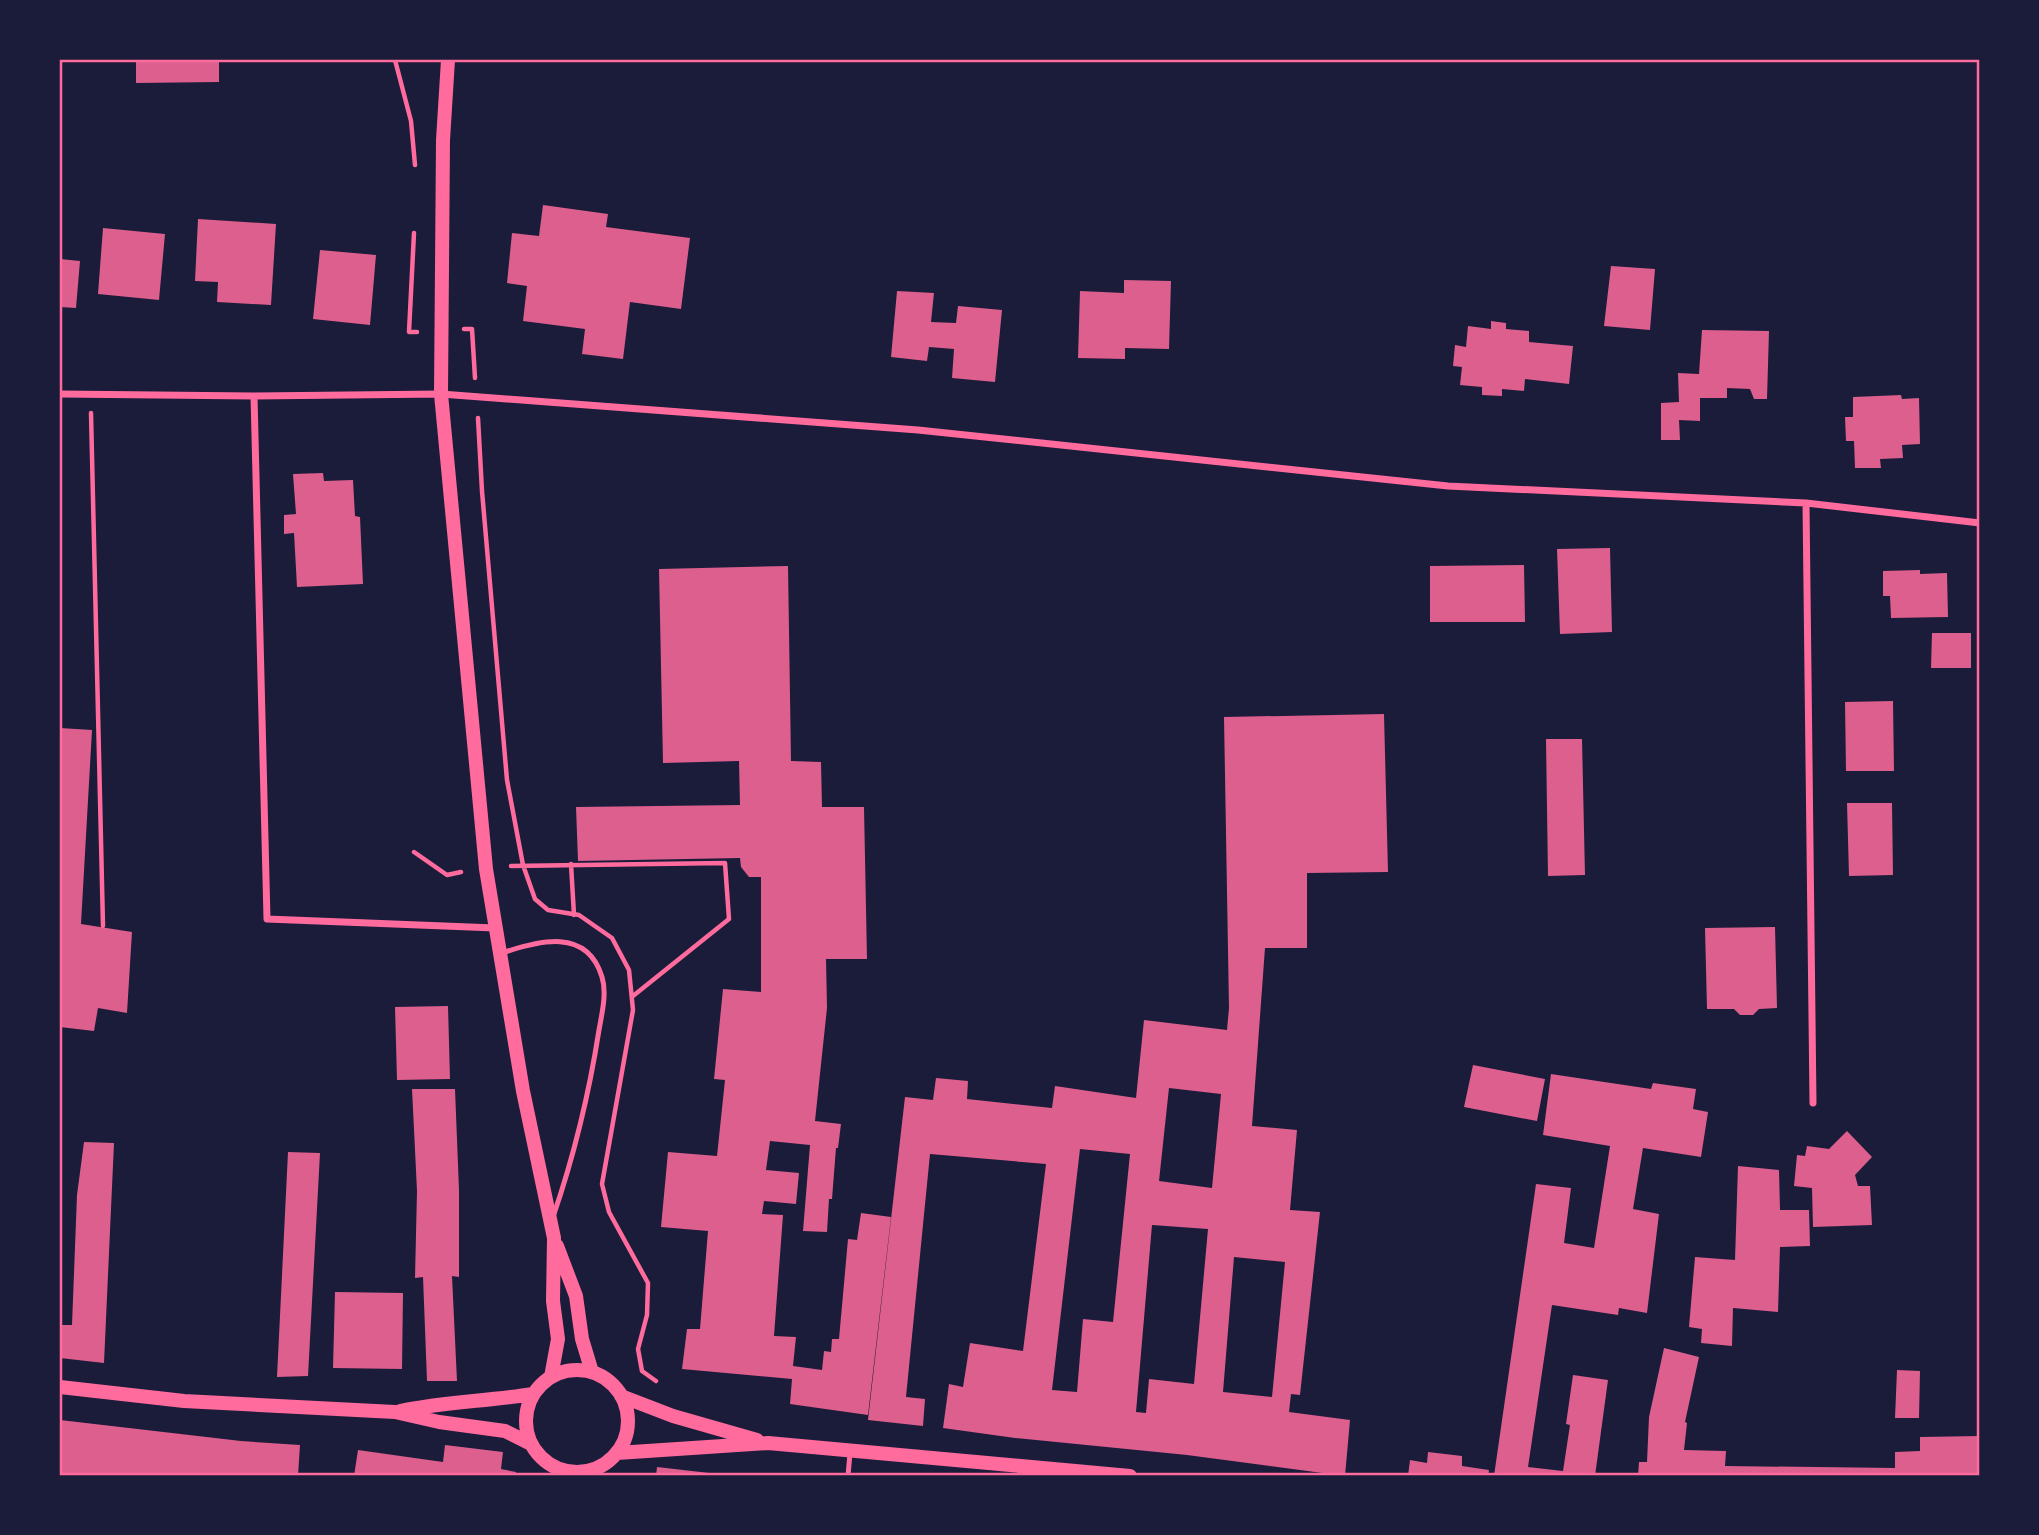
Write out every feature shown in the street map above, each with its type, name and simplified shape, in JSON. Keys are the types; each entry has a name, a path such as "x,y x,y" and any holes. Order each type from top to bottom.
{"main road":[{"path":"448,60 443,140 441,394 479,816 523,1091 554,1238 553,1301 558,1339 551,1377"},
{"path":"554,1238 576,1296 582,1339 592,1372"},
{"path":"576,1370 592,1372 606,1379 621,1396 628,1418 627,1431 617,1453 595,1472 547,1469 531,1444 526,1419 533,1394 551,1377 576,1370"},
{"path":"60,1387 184,1401 395,1412 439,1422 505,1431 531,1444"},
{"path":"395,1412 437,1403 500,1400 533,1394"},
{"path":"621,1396 673,1416 768,1443"},
{"path":"617,1453 768,1443 1040,1471 1130,1475"}],"street":[{"path":"60,394 441,394 918,430 1448,486 1806,503 1979,523"},
{"path":"254,396 267,919 495,928"},
{"path":"1806,503 1813,1103"}],"lane":[{"path":"499,954 533,943 559,940 587,953 603,977 604,998 596,1058 573,1156 552,1222"},
{"path":"848,1475 850,1450"}],"path":[{"path":"395,60 411,121 416,170"},
{"path":"415,223 409,332 472,329 482,491 507,780 523,865 535,899 548,911 579,915 612,938 629,970 634,1010 603,1184 609,1212 648,1283 648,1315 638,1349 642,1371 671,1391 673,1416"},
{"path":"91,395 103,926"},
{"path":"414,852 447,875 466,871"},
{"path":"523,865 725,863 729,919 632,997"},
{"path":"571,864 574,915"}],"building":[{"path":"136,60 219,60 219,82 136,83"},
{"path":"543,205 608,214 606,227 690,238 681,309 630,302 623,359 582,354 585,329 523,321 527,286 507,283 512,233 539,236"},
{"path":"198,219 276,224 271,305 217,302 218,282 195,281"},
{"path":"103,228 165,234 159,300 98,294"},
{"path":"320,250 376,255 370,325 313,319"},
{"path":"60,259 80,261 76,308 60,307"},
{"path":"1611,266 1655,269 1650,330 1604,326"},
{"path":"1124,280 1171,281 1169,349 1125,348 1125,359 1078,358 1080,291 1124,293"},
{"path":"897,291 934,293 931,322 956,323 958,306 1002,310 995,382 952,378 954,349 929,347 927,361 891,357"},
{"path":"1491,321 1506,323 1506,329 1529,331 1529,342 1573,346 1569,384 1525,379 1524,391 1502,389 1502,396 1482,395 1482,387 1460,385 1462,367 1453,366 1455,345 1466,347 1468,326 1491,329"},
{"path":"1702,330 1769,331 1767,399 1754,399 1750,389 1727,388 1727,398 1700,398 1700,421 1679,420 1680,440 1661,440 1661,403 1679,402 1678,373 1699,374"},
{"path":"1901,395 1902,399 1919,398 1920,444 1902,445 1903,458 1880,459 1881,468 1855,468 1854,441 1846,441 1845,417 1853,417 1853,397"},
{"path":"323,473 324,481 353,480 355,516 360,517 363,584 297,587 294,533 284,534 284,515 296,514 293,474"},
{"path":"1610,548 1612,632 1560,634 1557,549"},
{"path":"1524,565 1525,622 1430,622 1430,566"},
{"path":"788,566 791,761 821,762 822,807 864,807 867,959 826,959 827,1008 815,1121 841,1124 836,1148 832,1199 829,1199 827,1232 803,1231 810,1145 770,1141 766,1170 799,1173 796,1204 764,1201 762,1214 783,1215 774,1336 796,1337 793,1366 822,1370 824,1351 831,1352 832,1339 839,1339 848,1239 857,1240 861,1213 891,1217 868,1415 790,1404 792,1379 682,1369 687,1329 700,1329 708,1231 661,1227 668,1152 717,1156 725,1080 714,1079 723,989 761,992 761,877 749,877 741,867 740,858 578,861 576,807 740,805 739,761 663,763 659,569"},
{"path":"1920,570 1920,574 1947,573 1948,617 1891,618 1890,596 1883,596 1883,571"},
{"path":"1932,633 1971,633 1971,668 1931,668"},
{"path":"1893,701 1894,771 1846,771 1845,702"},
{"path":"1384,714 1388,872 1307,873 1307,948 1265,948 1252,1126 1297,1130 1290,1210 1320,1212 1300,1395 1291,1394 1289,1412 1350,1420 1345,1476 1187,1455 943,1428 949,1384 963,1387 970,1343 1023,1351 1046,1164 930,1154 906,1397 925,1399 923,1426 868,1420 905,1097 933,1100 936,1078 968,1081 967,1099 1052,1108 1055,1086 1136,1098 1144,1020 1227,1030 1229,1008 1224,717","holes":["1169,1088 1221,1094 1212,1188 1159,1181","1080,1149 1130,1154 1113,1322 1083,1319 1077,1392 1052,1390","1152,1225 1208,1229 1194,1384 1149,1379 1146,1413 1136,1412","1234,1257 1285,1262 1272,1397 1223,1392"]},
{"path":"60,728 92,730 81,924 132,932 127,1013 98,1008 94,1031 60,1027"},
{"path":"1546,739 1582,739 1585,875 1548,876"},
{"path":"1847,803 1892,803 1893,875 1849,876"},
{"path":"1775,927 1777,1008 1759,1009 1753,1015 1740,1015 1734,1009 1707,1009 1705,928"},
{"path":"448,1006 450,1079 397,1080 395,1007"},
{"path":"1473,1065 1545,1079 1537,1121 1464,1107"},
{"path":"1551,1074 1651,1089 1653,1083 1696,1089 1693,1109 1708,1112 1701,1157 1643,1148 1633,1209 1659,1214 1647,1313 1619,1308 1618,1315 1552,1305 1528,1467 1563,1471 1570,1425 1566,1424 1573,1375 1608,1380 1595,1476 1494,1476 1536,1184 1571,1188 1564,1243 1594,1248 1610,1146 1543,1135"},
{"path":"412,1089 455,1089 459,1277 452,1276 457,1381 427,1381 423,1277 415,1278 417,1191"},
{"path":"1847,1131 1872,1157 1855,1175 1858,1186 1870,1186 1872,1225 1813,1227 1812,1188 1794,1186 1797,1155 1805,1156 1807,1146 1829,1149"},
{"path":"84,1142 114,1143 104,1363 60,1358 60,1325 72,1325 77,1195"},
{"path":"288,1152 320,1153 308,1376 277,1377"},
{"path":"1738,1166 1779,1170 1780,1210 1809,1210 1810,1246 1780,1247 1778,1312 1733,1308 1732,1346 1701,1343 1702,1329 1689,1327 1695,1257 1735,1260"},
{"path":"335,1292 403,1293 402,1369 333,1368"},
{"path":"1664,1348 1699,1357 1685,1422 1684,1450 1726,1451 1725,1466 1895,1468 1895,1452 1920,1451 1920,1437 1980,1436 1980,1476 1638,1476 1639,1462 1647,1462 1649,1417"},
{"path":"1897,1370 1920,1371 1919,1418 1895,1418"},
{"path":"60,1420 241,1441 300,1445 298,1476 60,1476"},
{"path":"445,1445 503,1452 501,1469 516,1472 516,1476 354,1476 358,1450 443,1462"},
{"path":"1428,1452 1462,1456 1462,1466 1489,1470 1488,1476 1408,1476 1410,1460 1427,1463"},
{"path":"657,1467 718,1474 718,1476 656,1476"}]}
